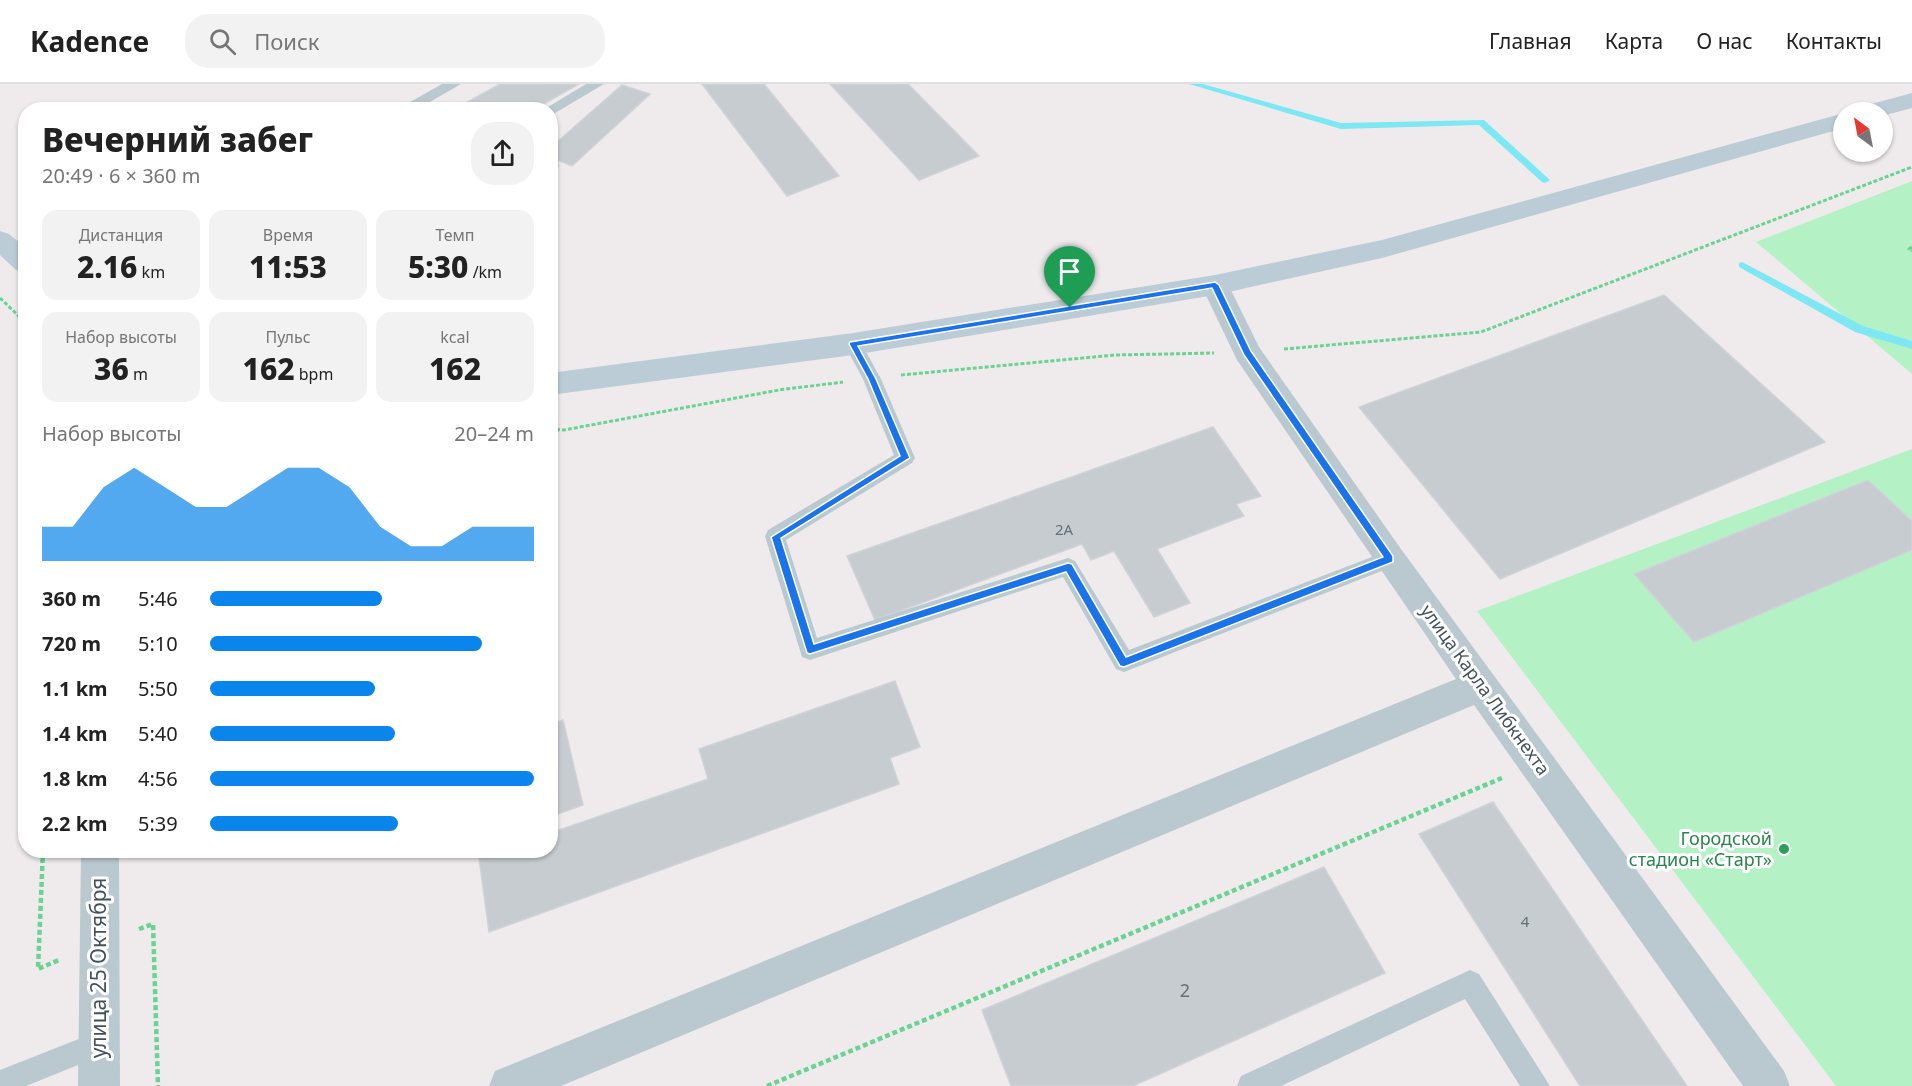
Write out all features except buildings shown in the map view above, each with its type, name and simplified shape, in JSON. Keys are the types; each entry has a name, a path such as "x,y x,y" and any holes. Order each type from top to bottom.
{"street":[{"path":"1893,105 1912,100"},
{"path":"558,383 853,344 1215,285 1382,249 1833,123"},
{"path":"0,240 18,256"},
{"name":"улица Карла Либкнехта","path":"1215,285 1247,352 1389,559 1770,1086"},
{"path":"510,1086 1482,685"},
{"name":"улица 25 Октября","path":"99,858 99,1086"}],"lane":[{"path":"419,102 454,84"},
{"path":"558,106 597,84"},
{"path":"853,344 872,379 905,458 775,537 810,650 1068,567 1124,662 1389,559"},
{"path":"1251,1086 1470,983 1536,1086"},
{"path":"0,1083 99,1044"}],"path":[{"path":"0,298 18,315"},
{"path":"767,1086 1504,777"}],"green space":[{"path":"1912,181 1912,374 1756,242"},
{"name":"Городской стадион «Старт»","path":"1912,449 1912,1086 1836,1086 1477,611"}],"waterway":[{"path":"1193,84 1341,126 1481,122 1545,180"},
{"path":"1742,265 1859,329 1912,345"}],"place":[{"name":"Городской стадион «Старт»","path":"1784,849"}],"route":[{"path":"1215,285 1247,352 1389,559 1124,662 1068,567 810,650 775,537 905,458 872,379 853,344 1070,308 1215,285"}]}
